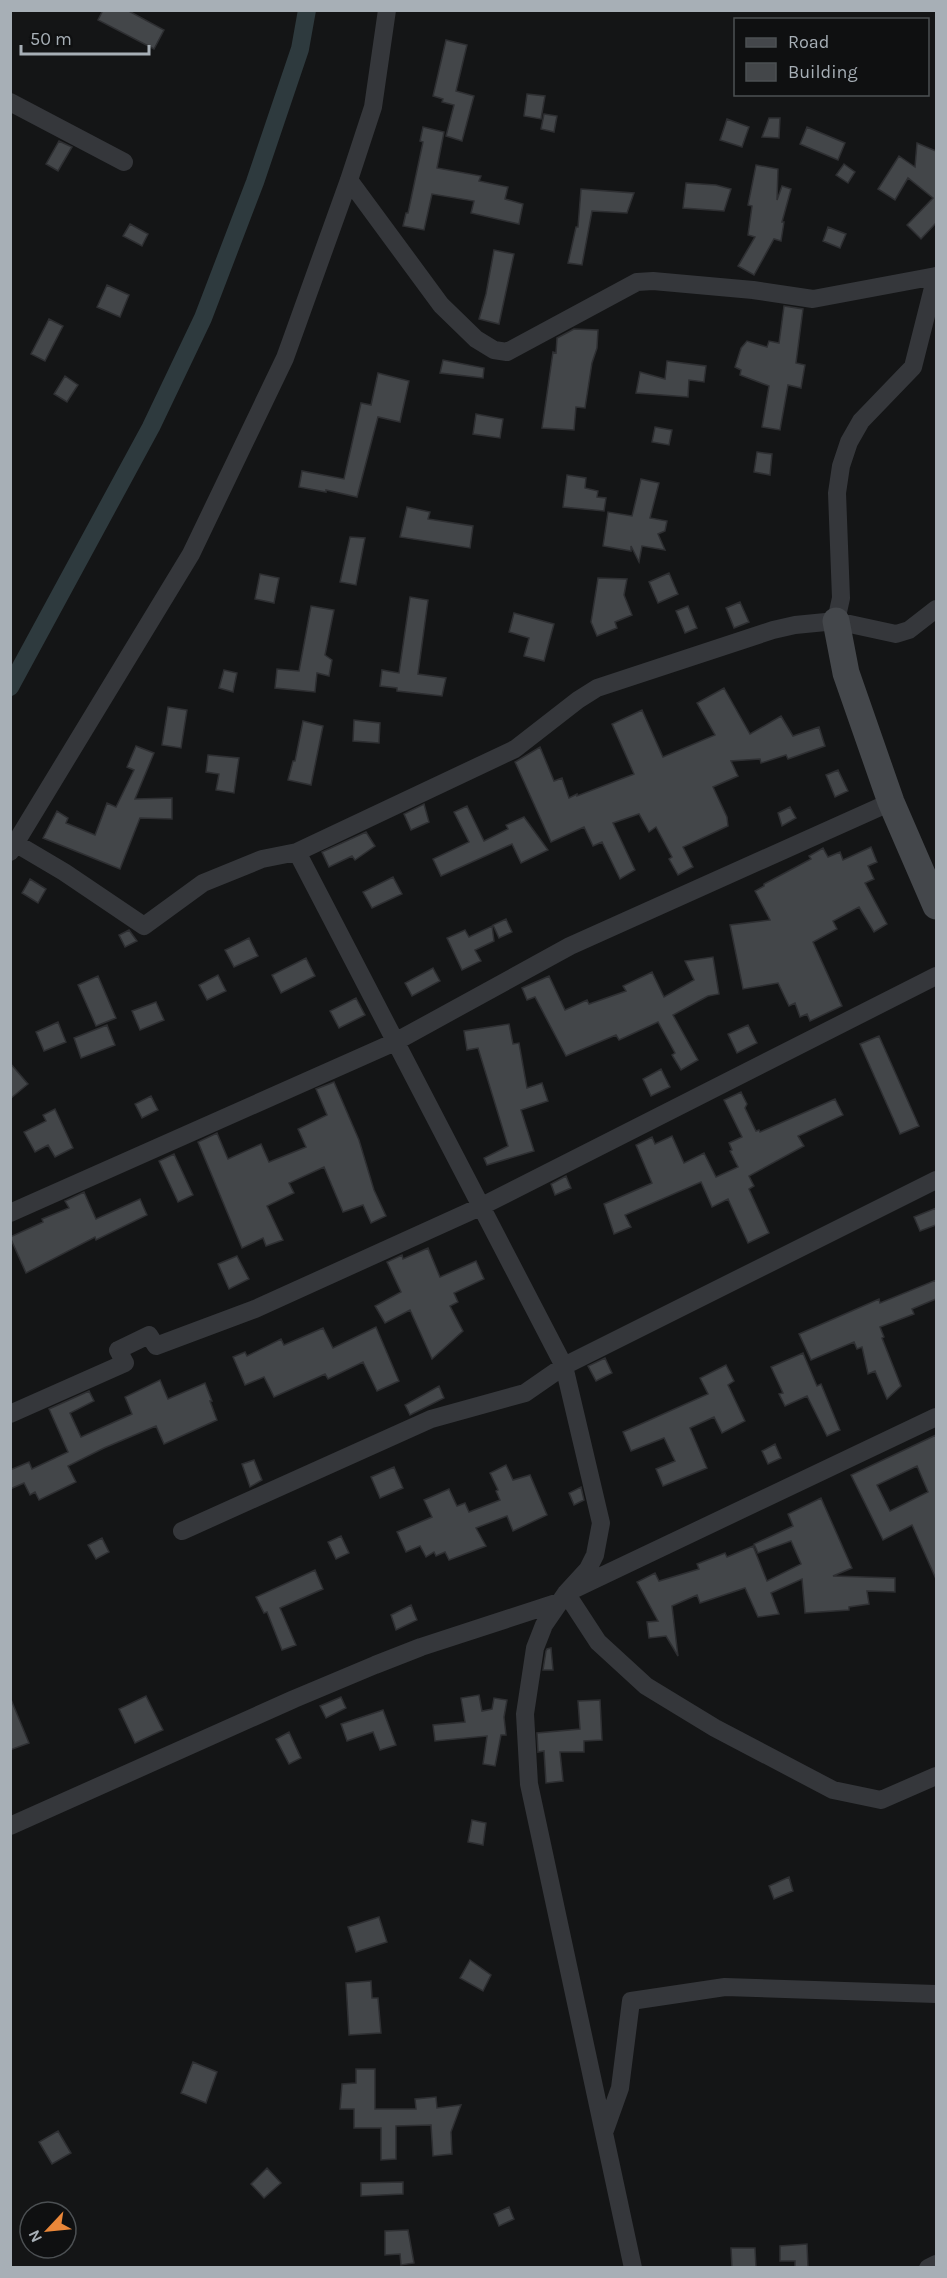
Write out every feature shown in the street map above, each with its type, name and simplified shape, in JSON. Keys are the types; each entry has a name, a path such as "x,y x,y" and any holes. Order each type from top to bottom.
{"main road":[{"path":"836,621 846,673 891,802 936,906"}],"street":[{"path":"387,10 373,107 285,358 191,554 13,847 64,872 144,927 203,883 262,859 297,852 515,749 597,688 773,630 795,625 836,621 896,634 909,630 936,609"},
{"path":"10,102 124,162"},
{"path":"349,180 441,305 476,339 494,350 507,352 637,282 653,281 813,299 936,276 914,367 861,421 849,442 841,466 837,493 841,598 836,621"},
{"path":"10,1213 395,1042 570,946 891,802"},
{"path":"297,852 564,1366 602,1523 595,1555 588,1569 562,1598 544,1625 535,1647 525,1714 529,1784 633,2268"},
{"path":"10,1414 124,1363 118,1350 150,1335 156,1346 255,1309 480,1207 936,976"},
{"path":"182,1531 431,1419 525,1393 564,1366 936,1180"},
{"path":"10,1826 375,1665 562,1598 936,1417"},
{"path":"562,1598 598,1641 646,1686 715,1728 833,1790 881,1800 936,1776"},
{"path":"604,2132 620,2088 631,2001 725,1987 936,1994"},
{"path":"928,2268 936,2264"}],"building":[{"path":"103,10 127,10 164,30 154,49 98,20"},
{"path":"446,40 467,45 456,91 474,96 462,141 446,136 454,105 442,102 443,99 433,96"},
{"path":"527,94 545,96 541,119 524,116"},
{"path":"544,114 557,116 554,132 541,129"},
{"path":"769,118 780,118 779,138 762,137"},
{"path":"727,119 749,127 742,147 720,140"},
{"path":"423,127 444,132 437,168 481,176 479,181 508,187 505,199 523,204 519,224 471,213 474,201 432,194 424,230 403,226 406,213 408,213 423,142 420,141"},
{"path":"807,127 845,143 838,160 800,144"},
{"path":"59,141 72,147 58,171 46,164"},
{"path":"917,143 936,151 936,223 921,239 907,225 933,198 908,178 895,200 878,189 899,156 915,167"},
{"path":"844,164 855,172 848,183 836,175"},
{"path":"756,165 778,169 777,200 782,186 791,189 782,222 784,222 781,241 774,239 754,275 738,266 755,237 748,235 752,206 748,205"},
{"path":"686,183 716,185 731,189 724,211 683,208"},
{"path":"581,189 634,193 627,213 592,211 582,265 568,263 576,227 578,227"},
{"path":"130,224 148,234 142,246 123,236"},
{"path":"828,227 846,234 840,248 823,241"},
{"path":"494,250 514,254 499,324 479,319"},
{"path":"107,285 129,295 120,317 97,307"},
{"path":"784,306 803,309 796,363 805,365 801,388 788,385 780,430 762,427 769,386 740,375 741,370 735,367 741,348 747,341 767,347 769,341 779,343"},
{"path":"49,319 63,326 45,361 31,354"},
{"path":"574,329 598,330 597,348 592,363 585,408 576,407 574,430 542,428 557,338"},
{"path":"443,360 484,368 483,378 440,373"},
{"path":"667,361 706,366 704,382 689,380 688,397 636,393 640,372 665,379"},
{"path":"378,373 409,381 400,422 378,417 357,497 299,487 302,471 344,479 361,403 371,405"},
{"path":"65,376 78,385 67,402 54,394"},
{"path":"476,414 503,419 500,438 473,434"},
{"path":"655,427 672,430 669,445 652,442"},
{"path":"757,452 772,454 770,475 754,472"},
{"path":"567,475 586,478 585,488 598,491 597,497 606,498 604,511 563,507"},
{"path":"641,479 659,483 650,518 667,521 665,531 658,534 665,550 642,546 639,562 631,546 631,551 603,546 608,512 632,516"},
{"path":"407,507 430,512 428,519 473,526 470,548 400,537"},
{"path":"350,537 365,538 356,585 340,582"},
{"path":"669,573 678,594 658,603 649,582"},
{"path":"260,574 279,578 274,603 255,599"},
{"path":"598,578 627,579 624,595 632,615 615,622 617,628 597,636 591,622"},
{"path":"410,597 428,600 418,674 446,678 442,696 397,691 397,688 380,686 382,670 399,673"},
{"path":"740,602 749,622 734,628 726,608"},
{"path":"311,606 334,610 325,655 332,660 329,676 317,673 315,692 275,688 277,669 299,671"},
{"path":"688,606 697,628 685,633 676,611"},
{"path":"514,613 554,624 544,661 524,656 529,638 509,632"},
{"path":"224,670 237,673 233,692 219,688"},
{"path":"724,688 750,734 781,716 793,736 819,727 825,746 788,759 786,755 761,763 760,759 731,761 738,776 713,787 727,817 728,826 683,847 693,867 678,875 669,859 672,857 656,827 649,832 639,814 613,823 635,870 620,879 602,842 593,846 584,827 551,842 515,762 540,747 554,781 562,778 569,798 577,794 577,796 634,774 612,724 642,710 663,757 715,735 697,703"},
{"path":"168,707 187,710 181,748 162,745"},
{"path":"354,720 380,723 379,743 353,741"},
{"path":"303,721 323,726 311,785 288,780 293,761 295,761"},
{"path":"136,746 154,753 135,799 172,798 172,819 140,818 120,869 43,838 57,811 68,818 66,823 95,835 107,803 116,807 134,770 127,767"},
{"path":"208,755 239,758 234,793 216,790 219,774 206,772"},
{"path":"838,770 848,791 835,797 826,775"},
{"path":"424,804 429,822 411,830 404,814"},
{"path":"467,806 484,841 508,829 506,825 524,817 548,850 521,863 512,844 441,876 433,859 469,842 454,812"},
{"path":"790,807 796,818 782,826 778,813"},
{"path":"366,832 375,846 355,860 352,856 329,867 322,852"},
{"path":"871,847 877,862 868,866 874,879 865,883 887,924 874,932 859,907 833,921 837,929 813,942 842,1006 810,1021 807,1014 800,1017 795,1003 789,1006 778,983 743,989 730,925 770,920 755,891 811,859 809,856 823,848 828,857 840,852 843,860"},
{"path":"393,877 402,894 372,908 363,892"},
{"path":"30,879 46,889 38,903 22,893"},
{"path":"506,919 512,932 499,938 493,925"},
{"path":"492,926 494,941 475,950 481,961 462,970 447,938 465,930 469,937"},
{"path":"129,930 137,941 125,947 119,935"},
{"path":"249,938 258,956 234,967 225,950"},
{"path":"713,957 719,994 708,996 673,1015 698,1060 681,1070 672,1055 675,1053 658,1022 619,1040 616,1035 566,1056 535,997 527,1000 522,988 549,976 565,1010 587,1000 589,1004 626,991 623,986 652,972 664,997 694,980 685,961"},
{"path":"306,958 315,976 281,993 272,975"},
{"path":"433,968 440,981 412,996 405,983"},
{"path":"218,975 226,991 207,1000 199,985"},
{"path":"98,976 116,1018 96,1026 78,985"},
{"path":"356,998 365,1015 339,1028 330,1011"},
{"path":"156,1002 164,1020 140,1030 132,1011"},
{"path":"58,1022 66,1042 44,1051 36,1032"},
{"path":"509,1024 513,1044 519,1043 527,1088 542,1083 548,1101 521,1110 534,1151 487,1165 484,1158 508,1146 478,1048 467,1050 464,1031"},
{"path":"107,1025 115,1045 81,1058 74,1038"},
{"path":"748,1025 757,1043 737,1053 728,1034"},
{"path":"879,1036 919,1126 900,1134 860,1044"},
{"path":"10,1063 28,1084 10,1099"},
{"path":"661,1069 670,1087 651,1096 643,1079"},
{"path":"334,1082 359,1140 374,1190 386,1216 371,1223 363,1205 343,1212 324,1167 289,1183 294,1193 267,1206 283,1240 266,1246 263,1238 242,1248 198,1142 217,1133 228,1159 261,1144 269,1162 306,1147 298,1129 327,1115 316,1089"},
{"path":"741,1092 747,1104 745,1108 756,1131 760,1132 835,1099 843,1115 798,1136 804,1146 749,1176 754,1186 749,1189 769,1233 748,1243 728,1199 712,1207 701,1182 625,1215 631,1227 614,1234 604,1204 652,1183 636,1145 652,1137 655,1144 672,1136 684,1163 704,1153 716,1177 738,1167 730,1151 732,1150 729,1143 742,1137 724,1100"},
{"path":"151,1096 158,1110 142,1118 135,1104"},
{"path":"55,1109 73,1148 55,1157 48,1145 35,1152 24,1132 46,1121 43,1115"},
{"path":"174,1154 193,1195 178,1202 159,1161"},
{"path":"566,1176 571,1188 555,1195 551,1184"},
{"path":"84,1192 96,1219 140,1199 147,1215 96,1240 95,1237 26,1273 10,1237 43,1222 42,1219 69,1208 65,1201"},
{"path":"936,1208 936,1225 920,1231 914,1217"},
{"path":"428,1248 440,1277 476,1261 484,1279 454,1293 458,1302 450,1306 463,1331 432,1359 410,1310 385,1323 375,1306 401,1292 387,1262 402,1255 403,1259"},
{"path":"237,1256 249,1279 229,1289 218,1264"},
{"path":"936,1280 936,1299 912,1309 914,1314 880,1327 884,1337 882,1338 901,1386 887,1399 875,1371 868,1374 862,1347 857,1349 854,1342 811,1360 799,1334 879,1299 880,1303"},
{"path":"376,1327 399,1381 377,1391 363,1362 328,1379 325,1374 274,1397 264,1377 245,1385 233,1357 245,1352 247,1356 281,1339 284,1345 323,1328 333,1348"},
{"path":"803,1353 817,1386 821,1384 840,1430 827,1436 807,1396 785,1406 779,1394 783,1393 771,1367"},
{"path":"605,1358 612,1373 596,1381 588,1366"},
{"path":"726,1365 734,1381 728,1385 745,1421 722,1433 714,1417 690,1428 707,1468 663,1486 656,1469 675,1461 664,1438 631,1451 623,1432 708,1394 700,1378"},
{"path":"160,1380 168,1399 205,1383 217,1420 164,1444 156,1426 104,1448 68,1466 76,1482 39,1500 35,1492 30,1495 24,1483 10,1489 10,1470 29,1462 32,1469 68,1452 49,1409 89,1391 94,1401 70,1413 81,1437 132,1414 125,1397"},
{"path":"439,1386 444,1398 410,1415 405,1405"},
{"path":"936,1435 936,1579 912,1525 883,1540 851,1475","holes":["917,1466 928,1492 890,1511 877,1485"]},
{"path":"775,1444 781,1458 768,1464 762,1451"},
{"path":"254,1460 262,1480 250,1487 242,1464"},
{"path":"506,1465 513,1480 530,1475 547,1515 513,1531 507,1516 476,1528 486,1546 449,1560 445,1552 436,1556 434,1552 426,1557 420,1546 406,1552 397,1532 432,1517 424,1500 449,1489 457,1506 465,1503 469,1512 500,1500 490,1473"},
{"path":"394,1467 403,1488 380,1498 371,1477"},
{"path":"581,1487 584,1500 574,1505 569,1493"},
{"path":"821,1498 852,1568 833,1576 895,1578 895,1592 867,1591 869,1604 849,1607 849,1610 805,1613 802,1579 771,1593 779,1614 758,1617 745,1588 700,1603 697,1595 672,1606 678,1656 666,1636 649,1638 647,1622 658,1621 637,1582 655,1573 659,1581 699,1569 697,1564 725,1553 727,1557 753,1546 767,1581 801,1564 791,1541 758,1553 754,1544 793,1526 788,1514"},
{"path":"341,1536 349,1553 336,1559 328,1542"},
{"path":"102,1538 109,1552 96,1559 88,1545"},
{"path":"315,1570 323,1589 280,1608 296,1645 282,1650 267,1612 264,1613 256,1597"},
{"path":"411,1605 417,1620 396,1630 391,1615"},
{"path":"551,1648 553,1670 543,1670 546,1651"},
{"path":"479,1695 482,1711 492,1709 494,1698 507,1700 504,1717 506,1735 501,1735 495,1766 483,1764 487,1736 435,1741 433,1725 465,1722 461,1698"},
{"path":"146,1696 163,1730 135,1743 119,1709"},
{"path":"10,1697 29,1743 10,1750"},
{"path":"341,1697 346,1708 326,1718 320,1706"},
{"path":"600,1700 602,1740 584,1741 584,1752 560,1752 563,1781 546,1783 544,1751 538,1752 537,1733 580,1729 578,1701"},
{"path":"383,1710 396,1745 380,1750 373,1732 347,1741 341,1724"},
{"path":"289,1732 301,1758 289,1764 276,1739"},
{"path":"472,1820 486,1823 483,1845 468,1842"},
{"path":"789,1877 793,1891 774,1899 769,1886"},
{"path":"379,1917 387,1942 356,1952 348,1927"},
{"path":"470,1960 491,1975 483,1991 460,1978"},
{"path":"371,1981 372,1998 378,1998 381,2033 349,2035 346,1983"},
{"path":"193,2062 217,2072 206,2103 181,2093"},
{"path":"356,2069 375,2069 375,2109 416,2109 415,2099 436,2097 437,2108 461,2105 451,2132 452,2154 433,2156 431,2125 396,2126 396,2159 381,2160 381,2128 354,2128 354,2109 340,2109 342,2084 356,2083"},
{"path":"58,2131 71,2153 52,2164 39,2142"},
{"path":"267,2168 281,2183 264,2198 251,2184"},
{"path":"403,2182 403,2194 361,2196 361,2183"},
{"path":"509,2207 514,2219 499,2226 494,2214"},
{"path":"408,2230 414,2263 401,2265 400,2254 385,2255 385,2231"},
{"path":"807,2244 808,2268 795,2268 795,2261 780,2261 780,2246"},
{"path":"731,2248 755,2248 756,2268 732,2268"}],"waterway":[{"path":"10,687 151,427 203,318 255,182 300,49 307,10"}]}
